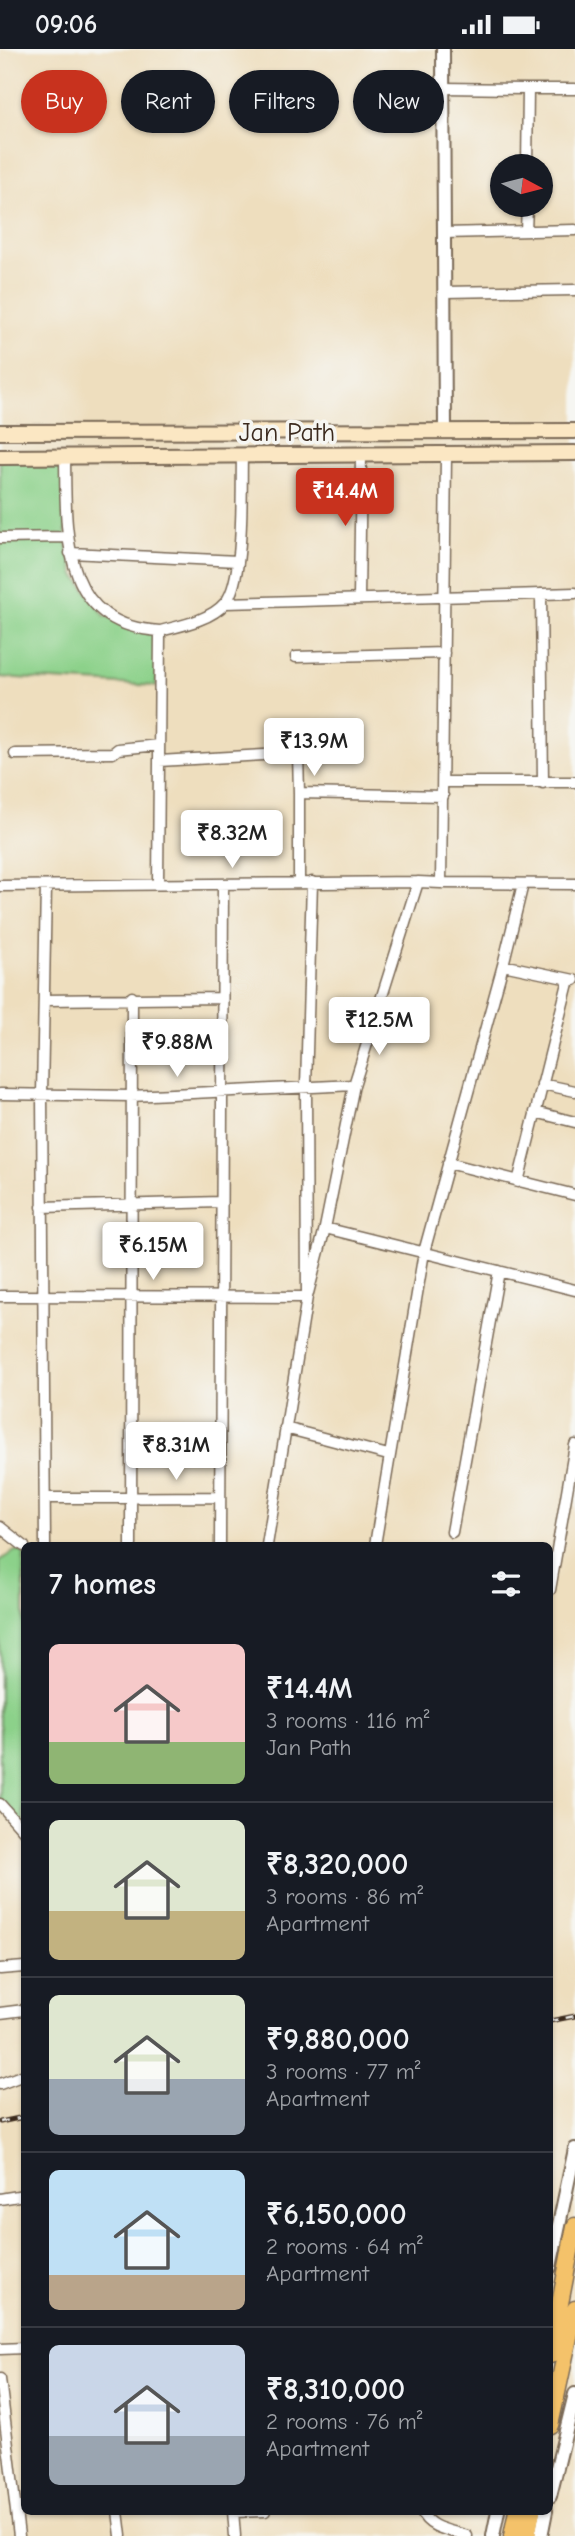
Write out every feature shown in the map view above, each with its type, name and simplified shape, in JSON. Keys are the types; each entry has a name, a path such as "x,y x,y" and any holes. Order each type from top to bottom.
{"highway":[{"path":"553,2340 575,2226"},
{"path":"553,2411 575,2309"},
{"path":"512,2536 516,2515"},
{"path":"527,2536 531,2515"}],"main road":[{"name":"Jan Path","path":"0,432 575,431"},
{"name":"Jan Path","path":"0,457 575,453"}],"street":[{"path":"443,49 443,70"},
{"path":"444,88 575,89"},
{"path":"527,154 528,89"},
{"path":"443,133 445,431"},
{"path":"526,231 527,217"},
{"path":"444,233 575,230"},
{"path":"444,292 575,290"},
{"path":"441,883 446,455"},
{"path":"65,456 67,537 76,575 88,597 107,615 126,626 160,631 200,619 225,603 234,586 238,561 242,457"},
{"path":"359,599 361,456"},
{"path":"0,538 67,537"},
{"path":"70,553 238,561"},
{"path":"225,603 575,593"},
{"path":"541,594 543,783"},
{"path":"158,884 160,631"},
{"path":"296,657 444,653"},
{"path":"15,754 113,753 118,749 159,745"},
{"path":"159,761 298,753 299,882"},
{"path":"443,782 575,782"},
{"path":"299,793 443,796"},
{"path":"0,886 223,886 299,882 575,884"},
{"path":"307,1297 306,1086 312,882"},
{"path":"267,1542 307,1297 325,1228 354,1085 418,882"},
{"path":"375,1542 424,1252 523,884"},
{"path":"45,1542 42,1094 46,886"},
{"path":"220,1542 223,886"},
{"path":"503,965 572,980 542,1084 518,1182"},
{"path":"131,1542 132,997"},
{"path":"45,1000 221,998"},
{"path":"542,1084 575,1091"},
{"path":"0,1094 131,1096 354,1085"},
{"path":"535,1112 575,1122"},
{"path":"448,1163 575,1195"},
{"path":"42,1207 220,1202"},
{"path":"325,1228 575,1290"},
{"path":"452,1532 499,1271"},
{"path":"0,1296 307,1297"},
{"path":"285,1429 388,1455"},
{"path":"553,1573 575,1445"},
{"path":"46,1498 220,1497"},
{"path":"0,1527 21,1544"},
{"path":"0,1804 21,1829"},
{"path":"0,1819 12,1819"},
{"path":"0,1969 21,1967"},
{"path":"0,2013 21,2010"},
{"path":"0,2084 21,2076"},
{"path":"553,2253 575,2149"},
{"path":"0,2199 21,2196"},
{"path":"0,2349 21,2348"},
{"path":"0,2379 19,2536"},
{"path":"553,2484 575,2394"},
{"path":"118,2515 121,2536"},
{"path":"233,2515 234,2536"},
{"path":"423,2515 432,2526 467,2536"},
{"path":"493,2536 497,2515"},
{"path":"541,2536 545,2515"}],"green space":[{"path":"63,457 66,536 0,537 0,459"},
{"path":"66,539 75,575 105,616 159,632 156,686 0,677 0,541"},
{"path":"17,1550 21,1552 21,1824 0,1800 0,1560"}],"railway":[{"path":"553,2020 575,2016"},
{"path":"0,2122 21,2118"}]}
